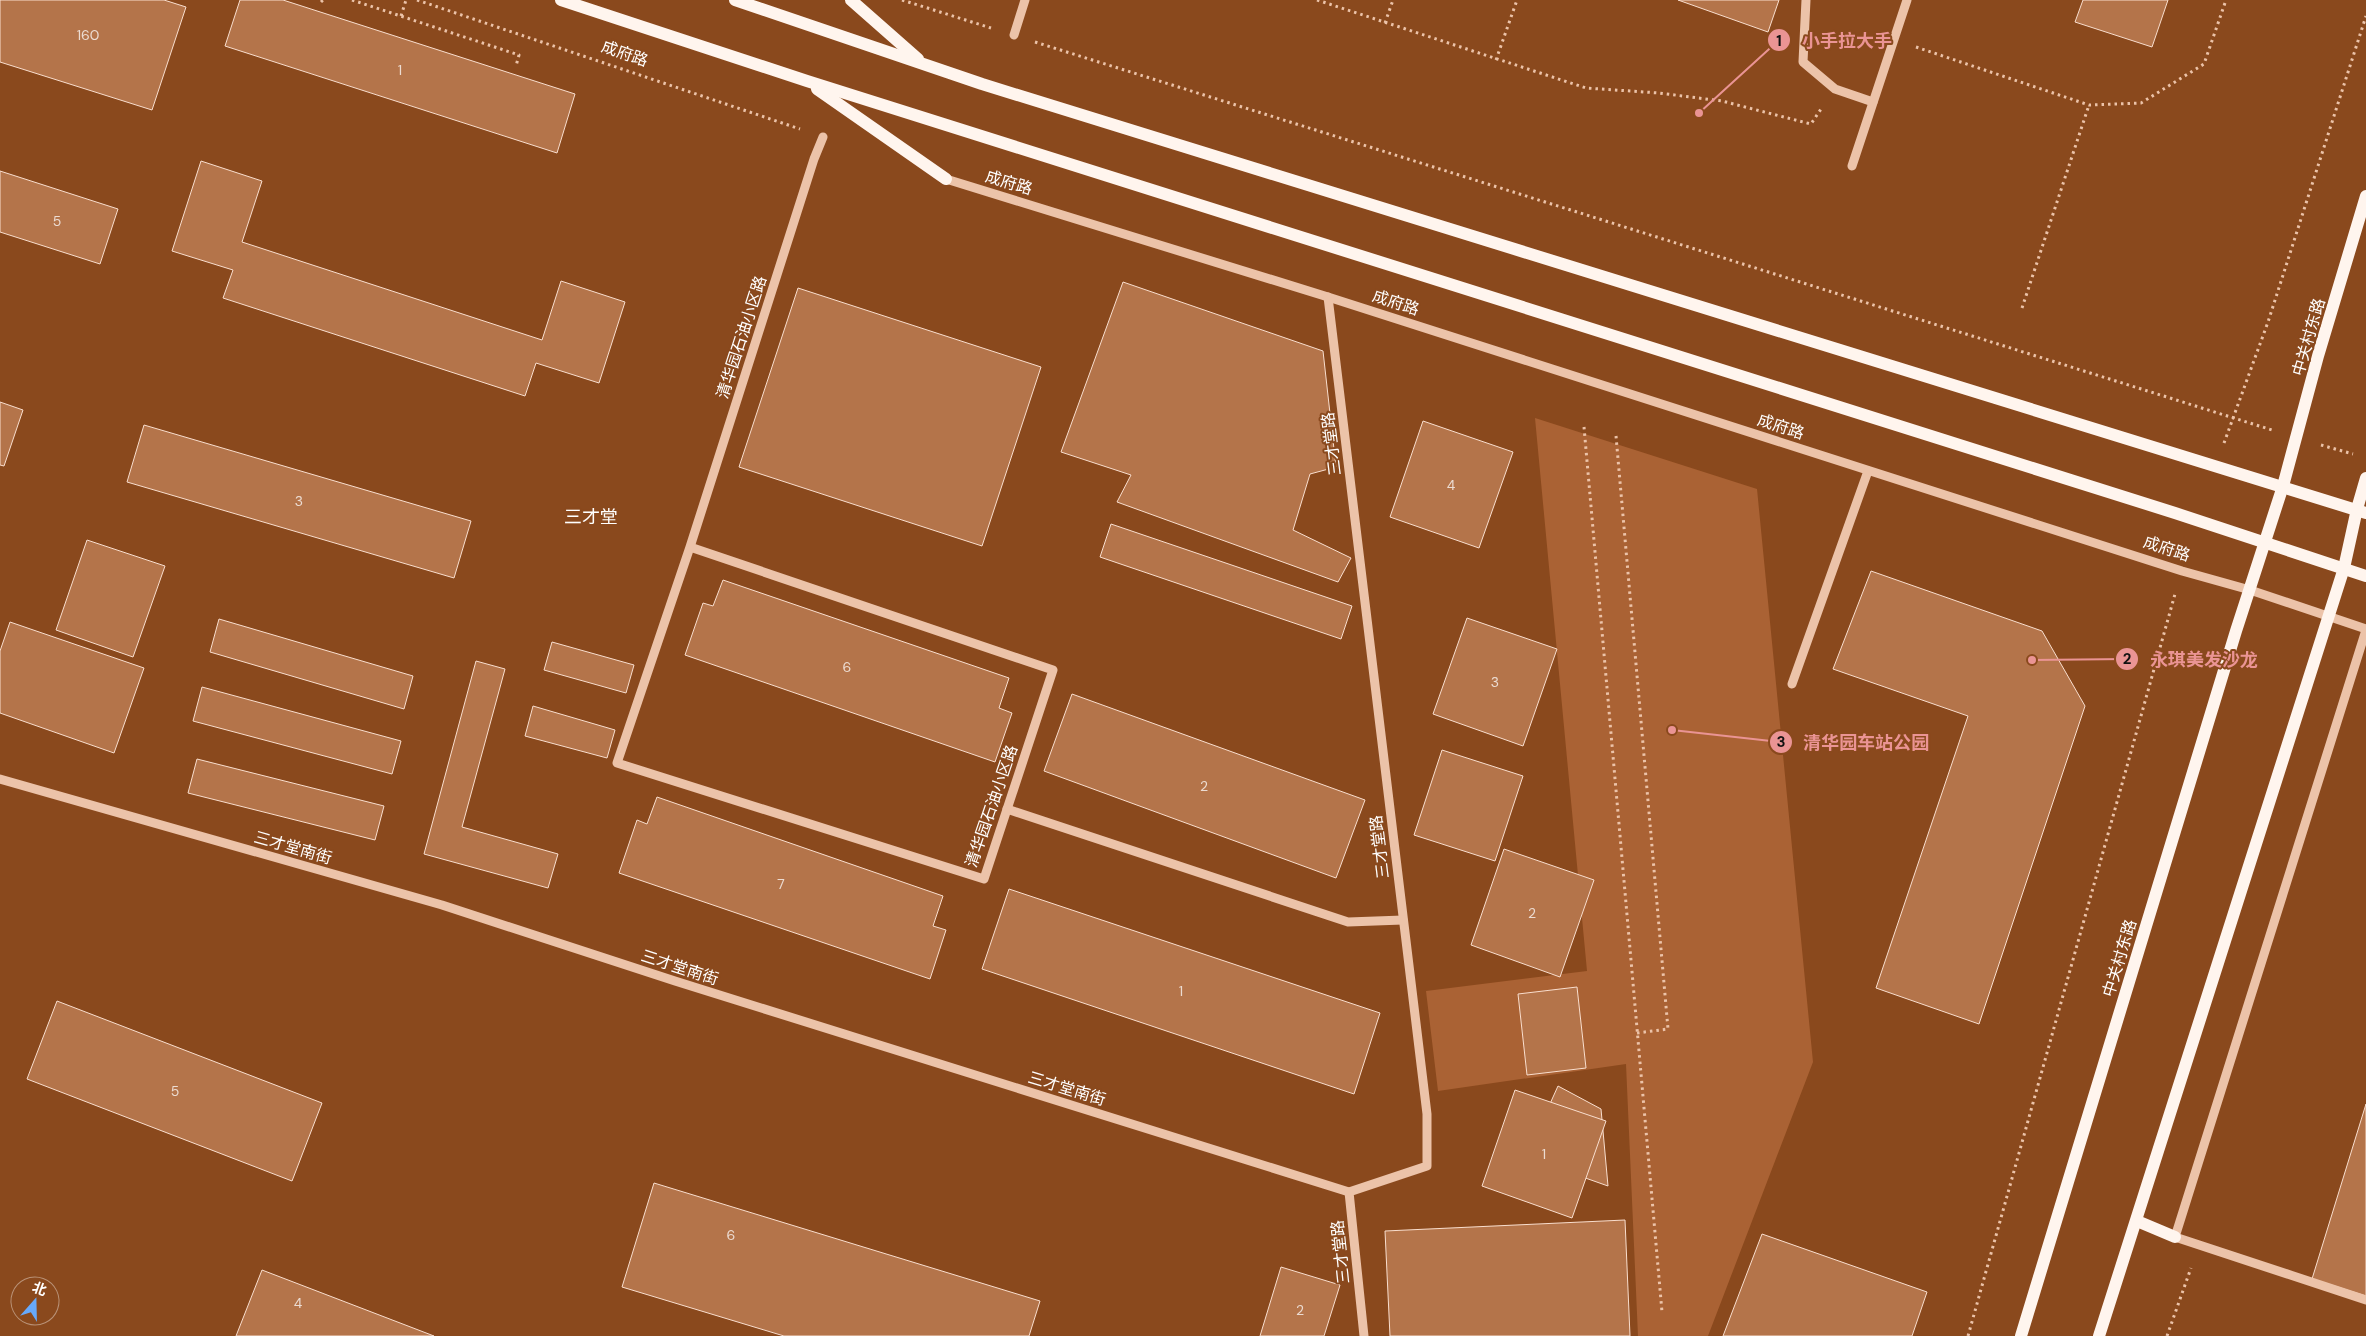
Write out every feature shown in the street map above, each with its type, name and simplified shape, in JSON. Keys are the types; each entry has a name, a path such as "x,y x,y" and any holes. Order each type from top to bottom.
{"main road":[{"name":"成府路","path":"561,0 807,81 2264,542 2366,576"},
{"path":"735,0 982,84 2361,511"},
{"path":"851,0 924,64"},
{"path":"807,81 946,179"},
{"name":"中关村东路","path":"2021,1336 2236,630 2283,486 2318,356 2366,196"},
{"path":"2099,1336 2344,568 2361,511 2366,478"},
{"path":"2137,1221 2175,1237"}],"street":[{"path":"1014,35 1025,0"},
{"path":"1806,0 1803,62 1835,89 1873,102"},
{"path":"1852,166 1908,0"},
{"name":"清华园石油小区路","path":"690,547 1053,670 984,879 617,762 690,547 814,159 823,137"},
{"name":"成府路","path":"946,179 1328,297 2182,571 2250,590 2366,630"},
{"name":"三才堂路","path":"1328,297 1427,1114 1427,1166 1348,1192 1364,1336"},
{"path":"1792,684 1868,471"},
{"path":"2366,630 2175,1237 2366,1300"},
{"name":"三才堂南街","path":"0,779 442,905 675,981 1348,1192"},
{"path":"1007,810 1348,922 1403,920"}],"path":[{"path":"352,0 519,55 516,66"},
{"path":"401,16 406,0"},
{"name":"成府路","path":"417,0 823,137"},
{"path":"902,0 2296,438 2357,455"},
{"path":"1317,0 1586,88 1659,93 1722,101 1811,124 1835,89"},
{"path":"1385,23 1393,0"},
{"path":"1496,60 1517,0"},
{"path":"1894,40 2089,105 2141,103 2204,64 2226,0"},
{"path":"2215,467 2249,380 2366,16"},
{"path":"2022,308 2089,105"},
{"path":"1584,427 1662,1312"},
{"path":"1616,436 1668,1029 1637,1033"},
{"path":"1968,1336 2182,571"}],"shaded area":[{"path":"1535,418 1757,489 1813,1062 1708,1336 1638,1336 1626,1064 1438,1091 1426,991 1587,971"}],"building":[{"path":"0,0 164,0 186,7 152,110 0,62"},
{"path":"240,0 283,0 575,94 557,153 225,46"},
{"path":"1678,0 1779,0 1768,32"},
{"path":"2083,0 2168,0 2152,47 2075,22"},
{"path":"201,161 262,181 242,242 542,340 561,281 625,302 599,383 536,363 525,396 223,298 233,270 172,251"},
{"path":"0,171 118,209 100,264 0,232"},
{"path":"1123,282 1323,351 1336,467 1310,474 1293,530 1351,558 1338,582 1117,502 1131,475 1061,452"},
{"path":"798,288 1041,367 982,546 739,467"},
{"path":"0,402 23,410 4,466 0,465"},
{"path":"1423,421 1513,452 1479,548 1390,517"},
{"path":"144,425 471,521 454,578 127,482"},
{"path":"1111,524 1352,606 1341,639 1100,557"},
{"path":"87,540 165,566 133,657 56,630"},
{"path":"1871,571 2042,631 2085,706 1979,1024 1876,988 1968,716 1833,669"},
{"path":"723,580 1009,678 999,708 1012,713 995,762 685,655 703,603 713,606"},
{"path":"1467,618 1557,649 1523,746 1433,714"},
{"path":"219,619 413,676 404,709 210,652"},
{"path":"10,622 144,668 114,753 0,713 0,651"},
{"path":"552,642 634,665 626,693 544,670"},
{"path":"476,661 505,669 462,827 558,854 548,888 424,854"},
{"path":"202,687 401,741 392,774 193,721"},
{"path":"1072,694 1365,800 1336,878 1044,771"},
{"path":"533,706 615,730 607,758 525,736"},
{"path":"1442,750 1523,776 1495,861 1414,835"},
{"path":"197,759 384,806 375,840 188,793"},
{"path":"657,797 943,896 933,926 946,930 930,979 619,873 637,820 647,824"},
{"path":"1504,849 1594,880 1560,977 1471,945"},
{"path":"1009,889 1380,1013 1354,1094 982,969"},
{"path":"1577,987 1586,1068 1527,1075 1518,994"},
{"path":"57,1001 322,1103 292,1181 27,1079"},
{"path":"1558,1086 1601,1109 1608,1186 1526,1157"},
{"path":"1515,1090 1606,1121 1572,1218 1482,1186"},
{"path":"2366,1104 2366,1296 2312,1279"},
{"path":"654,1183 1040,1301 1029,1336 784,1336 622,1287"},
{"path":"1625,1220 1630,1336 1390,1336 1385,1231"},
{"path":"1762,1234 1927,1292 1912,1336 1723,1336"},
{"path":"1281,1267 1340,1285 1324,1336 1260,1336"},
{"path":"262,1270 434,1336 236,1336"}],"place":[{"name":"小手拉大手","path":"1699,113"},
{"name":"永琪美发沙龙","path":"2032,660"},
{"name":"清华园车站公园","path":"1672,730"}],"district":[{"name":"三才堂","path":"591,517"}]}
